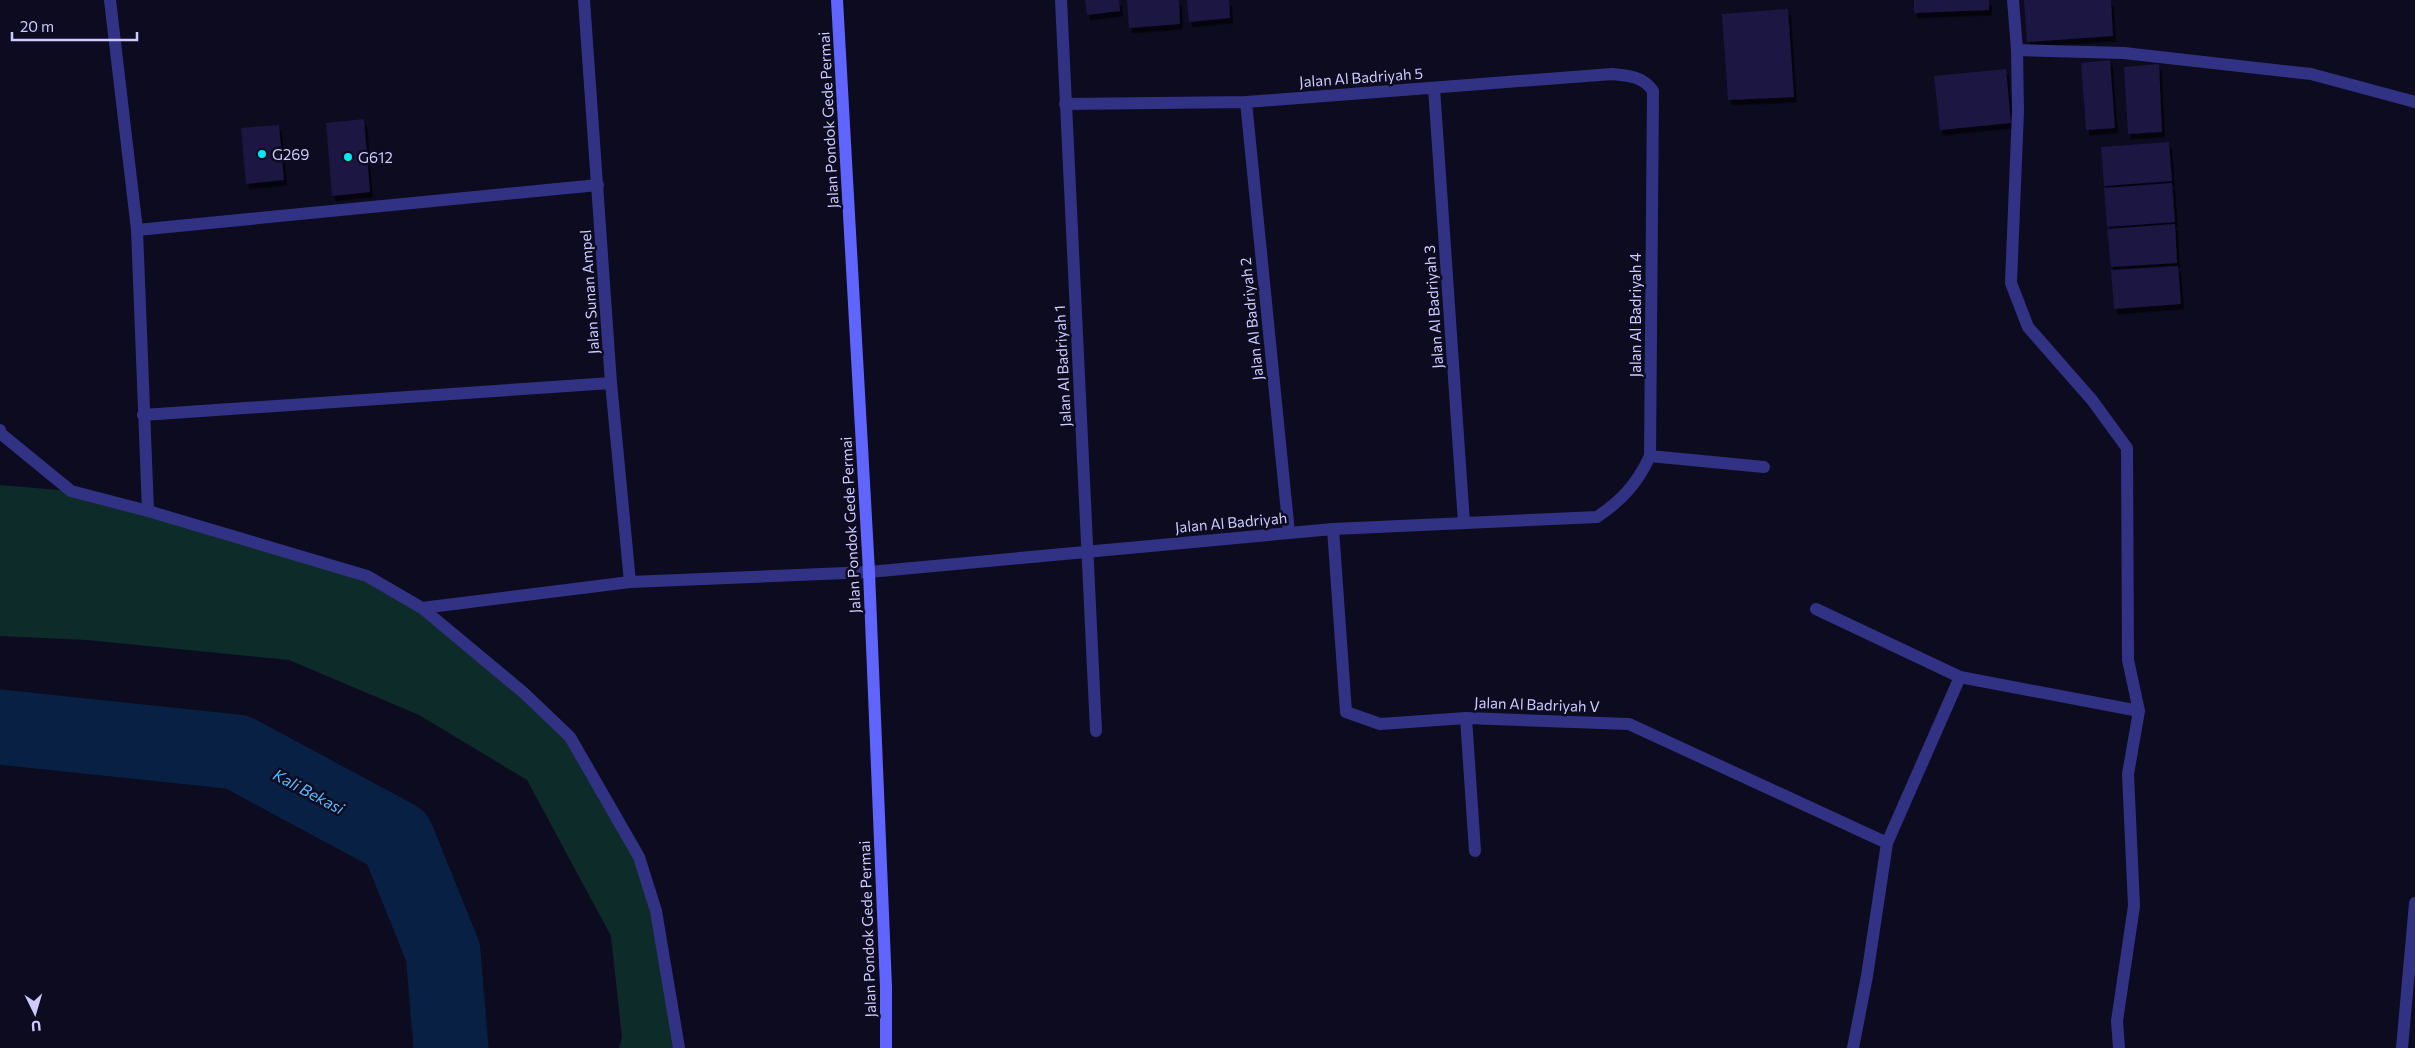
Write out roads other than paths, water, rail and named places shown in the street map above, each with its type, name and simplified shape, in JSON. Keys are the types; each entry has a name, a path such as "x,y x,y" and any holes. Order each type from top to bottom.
{"street":[{"path":"110,0 137,230 148,510"},
{"name":"Jalan Sunan Ampel","path":"584,0 611,383 630,582"},
{"name":"Jalan Pondok Gede Permai","path":"837,0 870,572 886,987 886,1048"},
{"name":"Jalan Al Badriyah 1","path":"1061,0 1096,731"},
{"path":"2013,0 2017,50 2018,110 2011,283 2028,327 2092,400 2127,448 2128,660 2139,711 2128,774 2133,838 2134,906 2117,1021 2119,1048"},
{"path":"2017,50 2124,53 2312,74 2415,102"},
{"name":"Jalan Al Badriyah 5","path":"1065,104 1246,102 1612,74 1633,76 1647,81 1653,91"},
{"name":"Jalan Al Badriyah 3","path":"1434,88 1464,523"},
{"name":"Jalan Al Badriyah 4","path":"1597,517 1619,502 1641,476 1650,456 1653,91"},
{"name":"Jalan Al Badriyah 2","path":"1246,102 1289,533"},
{"path":"137,230 598,185"},
{"path":"143,415 611,383"},
{"path":"0,430 0,433 71,491 148,510 367,576 422,608 524,693 570,737 639,857 656,911 679,1048"},
{"path":"1650,456 1764,467"},
{"name":"Jalan Al Badriyah","path":"422,608 630,582 870,572 1333,529 1597,517"},
{"name":"Jalan Al Badriyah V","path":"1333,529 1346,712 1380,724 1466,718 1629,724 1887,843"},
{"path":"1816,609 1960,677 2139,711"},
{"path":"1853,1048 1867,976 1887,843 1960,677"},
{"path":"1466,718 1475,851"},
{"path":"2402,1048 2415,903"}],"waterway":[{"name":"Kali Bekasi","path":"0,727 237,752 397,838 443,952 451,1048"}],"place":[{"name":"G269","path":"262,154"},
{"name":"G612","path":"348,157"}]}
